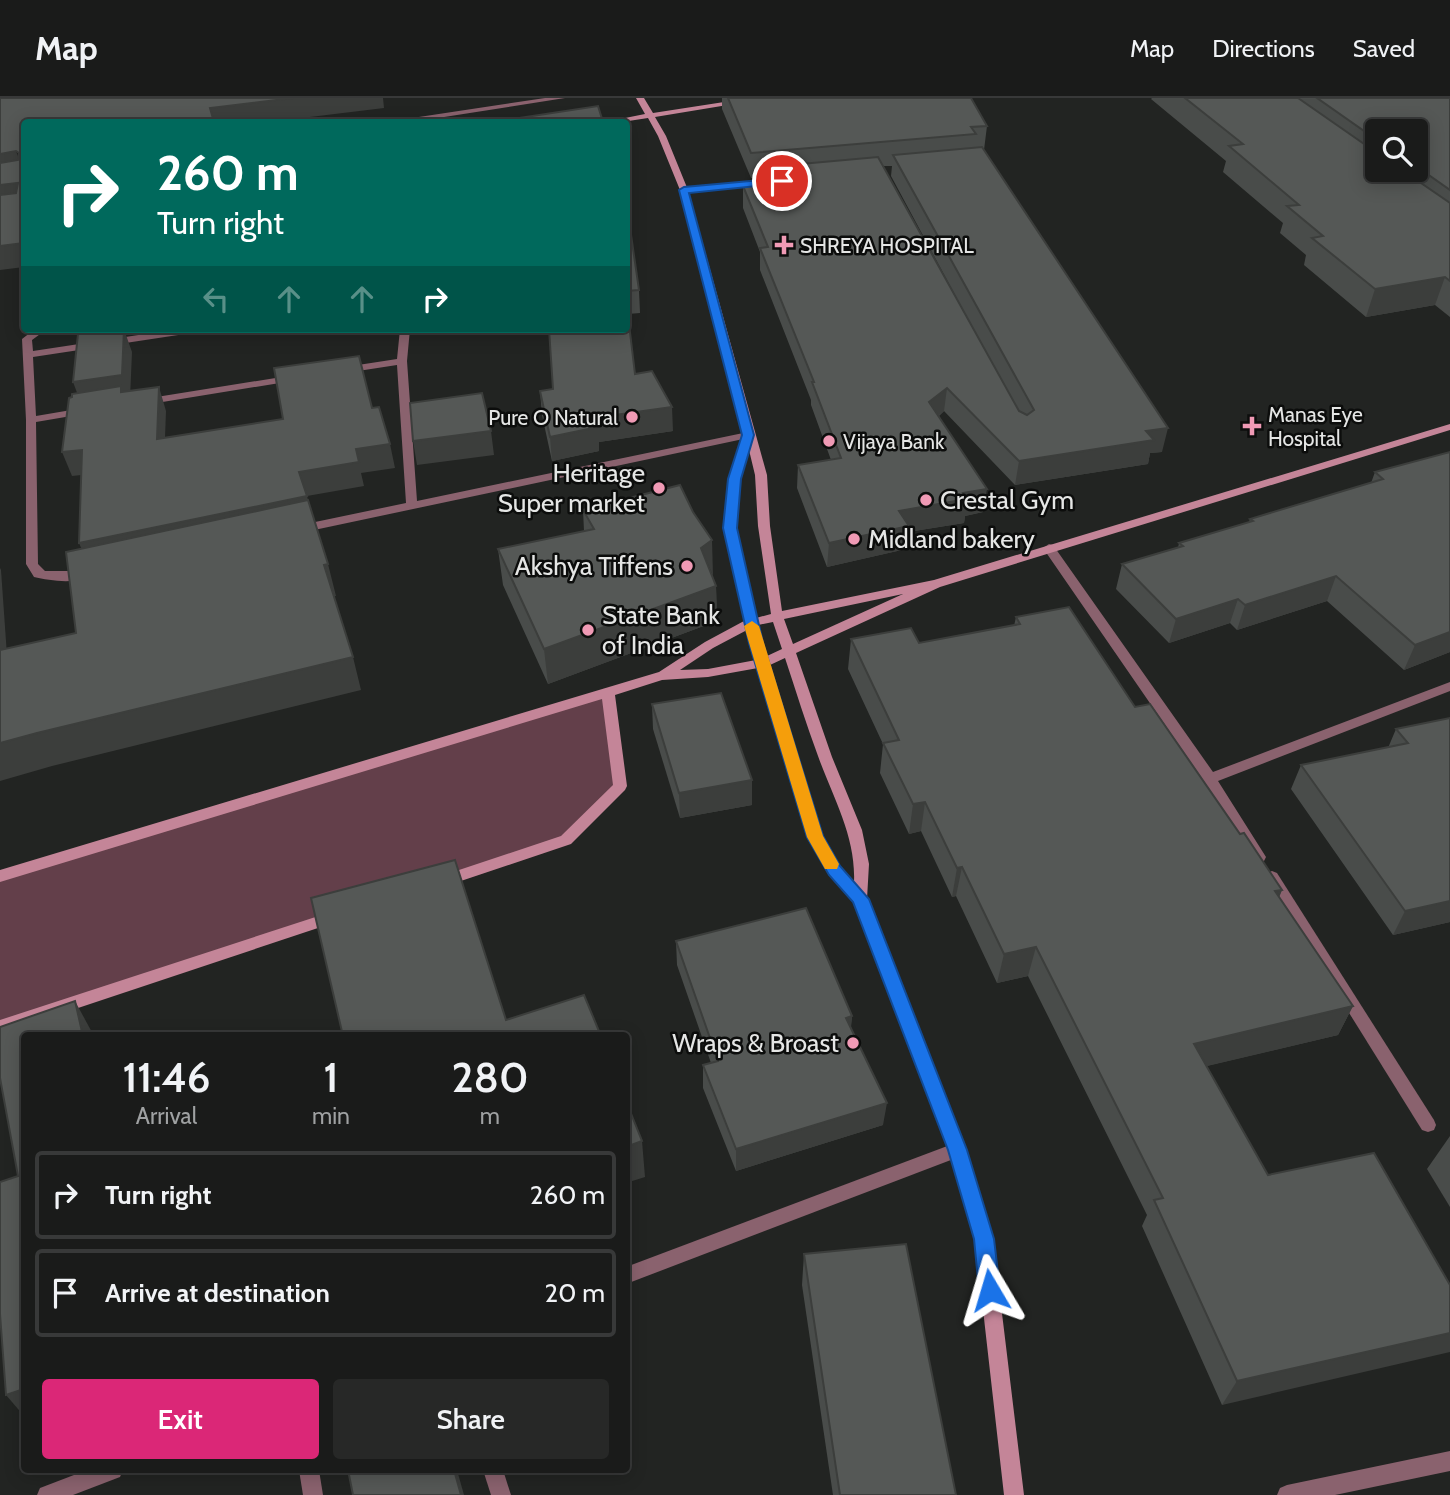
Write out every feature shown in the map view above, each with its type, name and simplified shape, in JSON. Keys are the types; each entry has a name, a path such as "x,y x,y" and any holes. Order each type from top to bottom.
{"main road":[{"path":"640,98 652,116 684,190 748,435 761,475 764,526 777,616 825,757 855,830 862,864 860,899"},
{"path":"630,119 766,98"},
{"path":"662,676 709,645 751,623 936,584 1450,426"},
{"path":"748,435 734,479 730,528 751,623 815,837 835,870 860,899 958,1150 984,1239 1014,1495"},
{"path":"0,876 662,676 708,673 762,663 936,584"},
{"path":"421,888 566,840 620,786 608,693"},
{"path":"0,1027 342,914"}],"street":[{"path":"419,119 561,98"},
{"path":"684,190 789,181"},
{"path":"36,333 26,339 31,420 32,564 38,574 49,577 69,578 96,572"},
{"path":"27,355 172,333"},
{"path":"405,333 402,361 412,505"},
{"path":"334,372 402,361"},
{"path":"127,404 306,376"},
{"path":"31,420 100,409"},
{"path":"293,530 748,435"},
{"path":"1049,548 1210,779 1427,1125"},
{"path":"1210,779 1450,686"},
{"path":"630,1274 958,1150"},
{"path":"1287,1495 1450,1461"},
{"path":"47,1495 105,1473"},
{"path":"309,1473 310,1494"},
{"path":"494,1473 501,1495"}],"shaded area":[{"path":"608,693 620,786 566,840 0,1027 0,876"}],"building":[{"path":"0,98 293,98 210,108 213,119 21,119 21,243 0,246 0,195 16,193 18,183 0,185 0,163 18,160 19,153 16,151 0,154"},
{"path":"728,98 971,98 987,126 971,127 976,134 751,153"},
{"path":"1185,98 1298,98 1365,145 1365,182 1419,182 1450,203 1450,281 1445,277 1375,289 1312,238 1323,236 1287,206 1299,205 1229,146 1243,144"},
{"path":"1317,98 1450,98 1450,190 1428,174 1428,119 1365,119 1365,132"},
{"path":"598,106 602,119 520,119"},
{"path":"982,147 1168,428 1146,431 1154,440 1019,461 947,388 929,402 987,489 963,493 967,499 899,511 909,526 829,543 798,465 841,458 814,382 760,248 768,247 743,186 763,185 756,168 878,157 1019,411 1027,415 1034,410 893,155"},
{"path":"630,228 639,290 630,291"},
{"path":"630,332 635,374 652,371 672,407 593,418 598,427 550,437 540,391 553,389 549,333"},
{"path":"124,333 122,375 73,382 78,334"},
{"path":"359,356 372,408 379,407 390,444 356,449 359,462 299,472 307,496 79,543 82,450 62,452 69,398 72,394 121,386 121,392 159,387 157,439 283,419 274,368"},
{"path":"482,393 491,431 413,441 410,403"},
{"path":"1450,452 1450,632 1415,645 1336,576 1245,605 1238,599 1176,619 1122,564 1183,546 1179,543 1253,521 1250,519 1383,479 1375,472"},
{"path":"680,485 693,512 712,540 701,548 716,586 544,649 498,549 594,529 583,510"},
{"path":"308,500 328,564 324,565 353,657 0,743 0,650 76,633 66,552"},
{"path":"1069,607 1135,707 1150,704 1240,834 1244,833 1282,890 1275,891 1353,1006 1194,1044 1268,1175 1374,1153 1450,1285 1450,1333 1237,1381 1154,1200 1163,1198 1036,947 1004,954 962,867 957,868 925,802 913,804 883,743 899,740 851,639 911,628 919,643 1020,624 1016,617"},
{"path":"721,693 752,780 679,793 652,704"},
{"path":"1450,718 1450,901 1405,911 1301,765 1408,743 1396,729"},
{"path":"455,860 506,1020 584,995 599,1032 342,1032 311,898"},
{"path":"806,908 852,1016 846,1018 887,1103 736,1149 703,1065 718,1061 676,941"},
{"path":"75,1001 82,1032 21,1032 21,1390 6,1395 0,1314 0,1182 18,1176 0,1078 0,1027"},
{"path":"630,1111 642,1141 630,1146"},
{"path":"906,1244 956,1495 840,1495 804,1254"},
{"path":"349,1473 455,1473 461,1495 353,1495"}],"slow traffic":[{"path":"752,626 815,837 831,864"}],"place":[{"name":"SHREYA HOSPITAL","path":"784,245"},
{"name":"Pure O Natural","path":"632,417"},
{"name":"Manas Eye Hospital","path":"1252,426"},
{"name":"Vijaya Bank","path":"829,441"},
{"name":"Heritage Super market","path":"659,488"},
{"name":"Crestal Gym","path":"926,500"},
{"name":"Midland bakery","path":"854,539"},
{"name":"Akshya Tiffens","path":"687,566"},
{"name":"State Bank of India","path":"588,630"},
{"name":"Wraps & Broast","path":"853,1043"}],"route":[{"path":"782,181 684,190 748,435 734,479 730,528 756,643 815,837 835,870 860,899 958,1150 984,1239 990,1290"}]}
